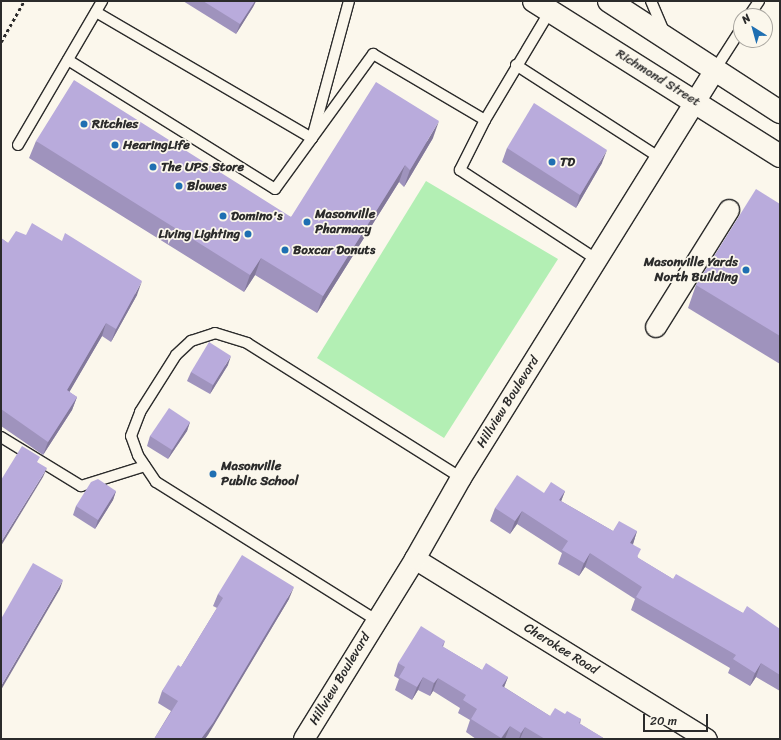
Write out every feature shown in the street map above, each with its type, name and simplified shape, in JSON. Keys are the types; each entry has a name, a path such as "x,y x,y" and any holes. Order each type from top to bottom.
{"main road":[{"path":"609,1 716,68 780,112"},
{"name":"Richmond Street","path":"542,6 695,100 780,156"}],"street":[{"name":"Hillview Boulevard","path":"304,739 415,559 461,478 659,157 716,68"},
{"path":"656,327 729,210"},
{"name":"Cherokee Road","path":"415,559 708,739"}],"lane":[{"path":"18,145 102,1"},
{"path":"312,138 349,1"},
{"path":"651,1 666,36"},
{"path":"542,6 516,65 485,120 460,170 596,259"},
{"path":"96,12 312,138"},
{"path":"716,68 733,41"},
{"path":"68,60 275,189 373,54 485,120"},
{"path":"516,65 659,157"},
{"path":"376,620 156,482 145,466 131,436 140,412 176,354 191,341 215,333 248,343 461,478"},
{"path":"1,437 81,486 145,466"}],"path":[{"path":"1,42 24,1"}],"green space":[{"path":"426,181 558,259 444,438 317,358"}],"building":[{"path":"203,1 255,1 240,24"},
{"path":"74,80 291,217 376,82 439,121 410,170 405,165 323,296 261,258 250,275 36,141"},
{"name":"TD","path":"534,103 607,150 580,195 507,148"},
{"name":"Masonville Yards North Building","path":"756,189 780,204 780,336 696,285"},
{"path":"32,223 62,241 65,233 142,281 116,329 106,323 67,390 77,397 48,442 1,409 1,238 8,243 16,231 26,235"},
{"path":"209,342 231,356 213,385 191,372"},
{"path":"169,408 190,422 172,450 150,436"},
{"path":"22,446 40,457 37,462 47,468 1,542 1,480"},
{"path":"517,475 544,493 551,482 565,491 559,500 613,531 619,521 637,531 630,543 641,549 637,557 673,579 676,574 743,613 747,606 780,629 780,675 761,663 755,673 733,659 736,655 636,597 642,587 590,553 584,563 562,550 568,541 522,511 515,521 495,508"},
{"path":"98,479 116,491 98,520 76,506 91,482"},
{"path":"242,555 294,587 213,723 201,739 154,739 178,701 162,691 178,665 181,667 223,598 218,594"},
{"path":"33,563 63,580 1,686 1,619"},
{"path":"421,626 445,641 442,646 482,670 486,663 508,677 502,686 550,716 555,708 565,714 567,711 581,719 579,723 605,739 545,739 525,727 521,733 510,726 501,738 471,719 477,709 463,700 466,695 438,678 434,683 423,677 417,687 399,677 405,667 398,663"}],"place":[{"name":"Ritchies","path":"84,124"},
{"name":"HearingLife","path":"115,145"},
{"name":"TD","path":"552,162"},
{"name":"The UPS Store","path":"153,167"},
{"name":"Blowes","path":"179,186"},
{"name":"Domino's","path":"223,216"},
{"name":"Masonville Pharmacy","path":"307,222"},
{"name":"Living Lighting","path":"248,234"},
{"name":"Boxcar Donuts","path":"285,250"},
{"name":"Masonville Yards North Building","path":"746,270"},
{"name":"Masonville Public School","path":"213,474"}]}
